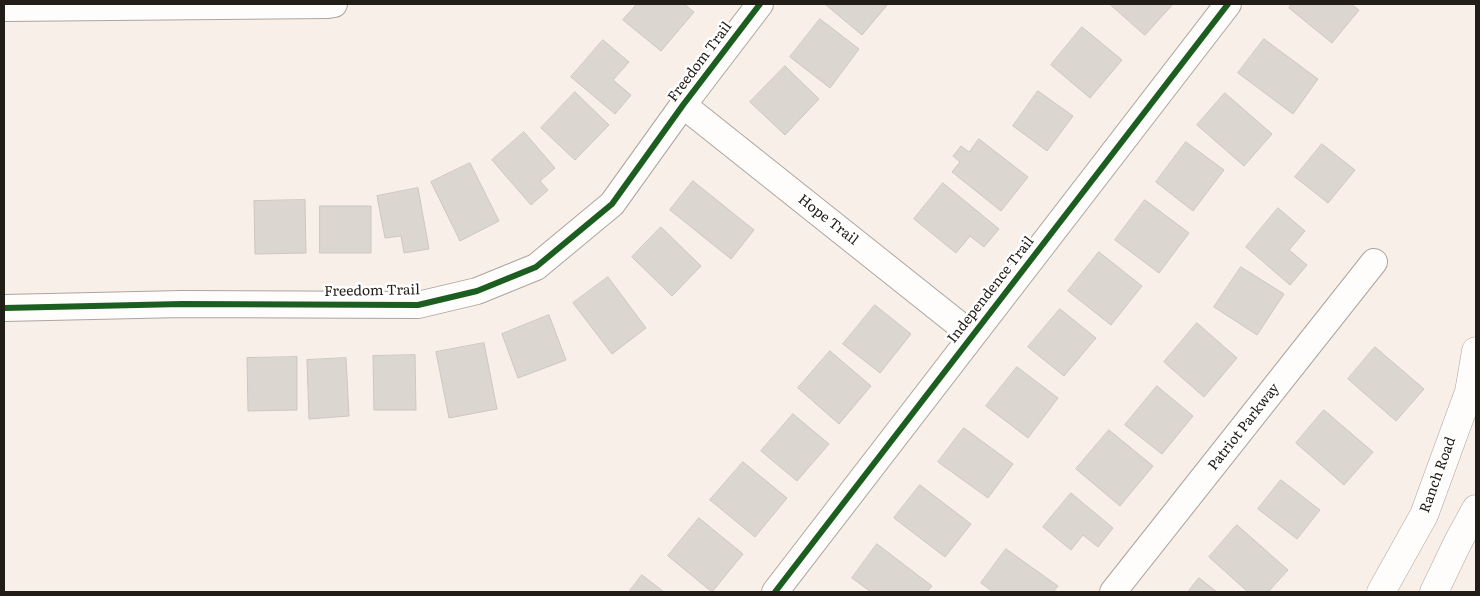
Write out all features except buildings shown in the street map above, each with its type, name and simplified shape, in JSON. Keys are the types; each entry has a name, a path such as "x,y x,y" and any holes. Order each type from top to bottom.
{"street":[{"path":"4,8 334,4"},
{"name":"Freedom Trail","path":"4,308 182,304 418,305 477,291 536,267 612,204 682,105 760,4"},
{"name":"Independence Trail","path":"783,590 972,335 1228,4"},
{"name":"Hope Trail","path":"682,105 972,335"},
{"name":"Patriot Parkway","path":"1113,592 1374,262"},
{"name":"Ranch Road","path":"1381,592 1424,515 1468,392 1476,351"},
{"path":"1434,592 1476,509"}],"cycle path":[{"path":"4,308 182,304 418,305 477,291 536,267 612,204 683,105 760,4"},
{"path":"775,592 1228,4"}]}
